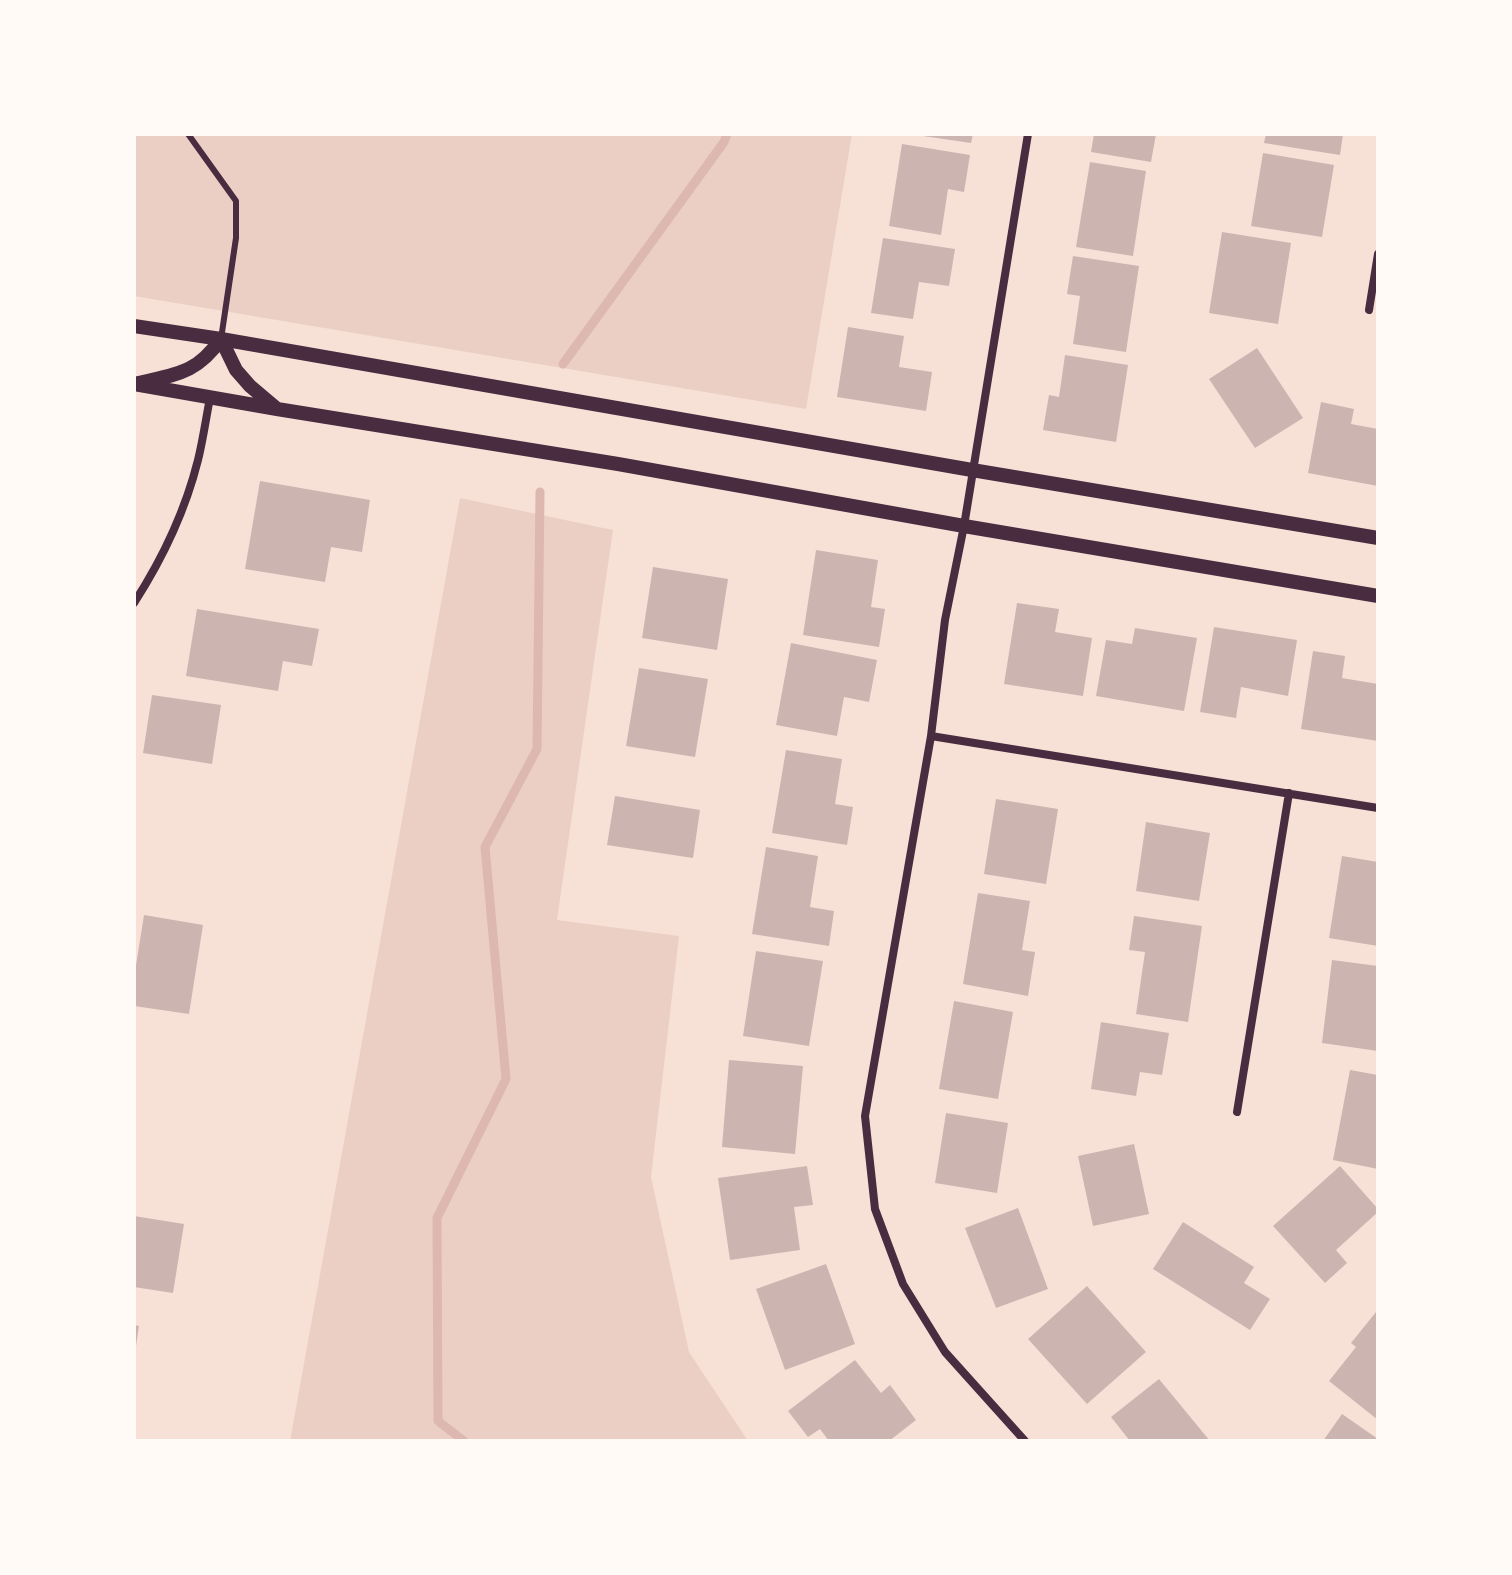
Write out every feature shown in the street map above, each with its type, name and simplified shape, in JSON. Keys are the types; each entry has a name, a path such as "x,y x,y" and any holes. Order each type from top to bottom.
{"street":[{"path":"1025,1441 945,1352 903,1284 875,1209 865,1116 931,736 945,620 964,526 1028,134"},
{"path":"1369,310 1378,254"},
{"path":"134,326 1378,538"},
{"path":"134,384 184,372 209,356 221,339"},
{"path":"221,339 236,370 277,409"},
{"path":"134,384 618,464 1378,596"},
{"path":"134,603 156,568 179,521 198,459 210,398"},
{"path":"931,736 1378,808"},
{"path":"1237,1112 1289,793"}],"lane":[{"path":"188,134 236,201 236,238 221,339"}],"shaded area":[{"path":"134,134 852,134 806,409 134,296"},
{"path":"460,498 613,530 557,920 679,936 651,1177 689,1352 748,1441 290,1441"}],"building":[{"path":"923,134 973,134 971,143"},
{"path":"1094,134 1156,134 1151,162 1091,152"},
{"path":"1266,134 1343,134 1340,155 1264,143"},
{"path":"902,144 970,155 964,192 948,189 941,235 889,226"},
{"path":"1263,153 1334,165 1322,237 1251,226"},
{"path":"1090,162 1146,171 1133,256 1076,247"},
{"path":"1222,232 1291,243 1278,324 1209,313"},
{"path":"883,238 955,249 949,286 919,282 913,319 871,313"},
{"path":"1073,256 1139,266 1126,352 1073,344 1080,296 1067,294"},
{"path":"848,327 904,336 899,367 932,372 926,411 837,397"},
{"path":"1257,348 1303,418 1255,448 1209,379"},
{"path":"1065,355 1128,365 1116,442 1043,430 1049,395 1059,397"},
{"path":"1321,402 1354,409 1351,424 1378,429 1378,486 1308,473"},
{"path":"260,481 370,500 362,552 331,547 325,582 245,569"},
{"path":"816,550 878,560 871,607 885,609 879,647 803,635"},
{"path":"653,567 728,579 717,650 642,638"},
{"path":"1017,603 1059,609 1055,632 1092,638 1083,696 1004,684"},
{"path":"197,609 319,629 312,666 283,661 278,691 186,676"},
{"path":"1214,627 1297,640 1288,696 1241,687 1236,718 1200,712"},
{"path":"1135,628 1197,638 1184,711 1096,696 1106,640 1132,644"},
{"path":"791,643 877,660 869,702 844,697 837,736 776,725"},
{"path":"1313,651 1345,656 1342,678 1378,684 1378,741 1301,729"},
{"path":"639,668 708,679 695,757 626,746"},
{"path":"152,695 221,705 212,764 143,753"},
{"path":"786,750 842,759 835,804 853,807 847,845 772,833"},
{"path":"615,796 700,810 693,858 607,845"},
{"path":"996,799 1058,809 1046,884 984,874"},
{"path":"1146,822 1210,833 1199,901 1136,891"},
{"path":"766,847 818,856 810,907 834,911 829,946 752,934"},
{"path":"1342,856 1378,862 1378,946 1329,938"},
{"path":"978,893 1030,901 1022,950 1035,952 1028,996 963,984"},
{"path":"144,915 203,925 189,1014 134,1006 134,978"},
{"path":"1134,916 1202,926 1188,1022 1136,1014 1145,952 1129,950"},
{"path":"756,951 823,961 809,1046 743,1036"},
{"path":"1332,960 1378,966 1378,1051 1322,1043"},
{"path":"954,1001 1013,1012 998,1099 939,1089"},
{"path":"1101,1022 1169,1033 1162,1075 1140,1072 1136,1096 1091,1089"},
{"path":"729,1060 803,1066 795,1154 722,1147"},
{"path":"1350,1070 1378,1075 1378,1169 1333,1160"},
{"path":"946,1113 1008,1123 997,1193 935,1183"},
{"path":"1134,1144 1149,1214 1093,1226 1078,1156"},
{"path":"807,1166 813,1205 794,1207 800,1250 730,1260 718,1178"},
{"path":"1340,1166 1378,1212 1336,1250 1347,1263 1325,1283 1273,1226"},
{"path":"1018,1208 1048,1289 996,1308 965,1228"},
{"path":"134,1216 184,1224 173,1293 134,1287"},
{"path":"1183,1222 1254,1267 1244,1283 1270,1299 1250,1330 1153,1269"},
{"path":"826,1264 855,1344 785,1370 756,1289"},
{"path":"1087,1286 1146,1352 1087,1404 1028,1339"},
{"path":"1376,1312 1378,1420 1329,1381 1356,1347 1351,1343"},
{"path":"134,1325 139,1326 136,1346 134,1346"},
{"path":"855,1360 881,1393 890,1385 916,1420 889,1441 829,1441 820,1429 808,1437 788,1411"},
{"path":"1159,1379 1210,1441 1130,1441 1111,1417"},
{"path":"1342,1414 1378,1439 1378,1441 1323,1441"}],"waterway":[{"path":"563,364 727,134"},
{"path":"464,1441 438,1421 437,1218 506,1079 485,847 537,749 540,492"}]}
